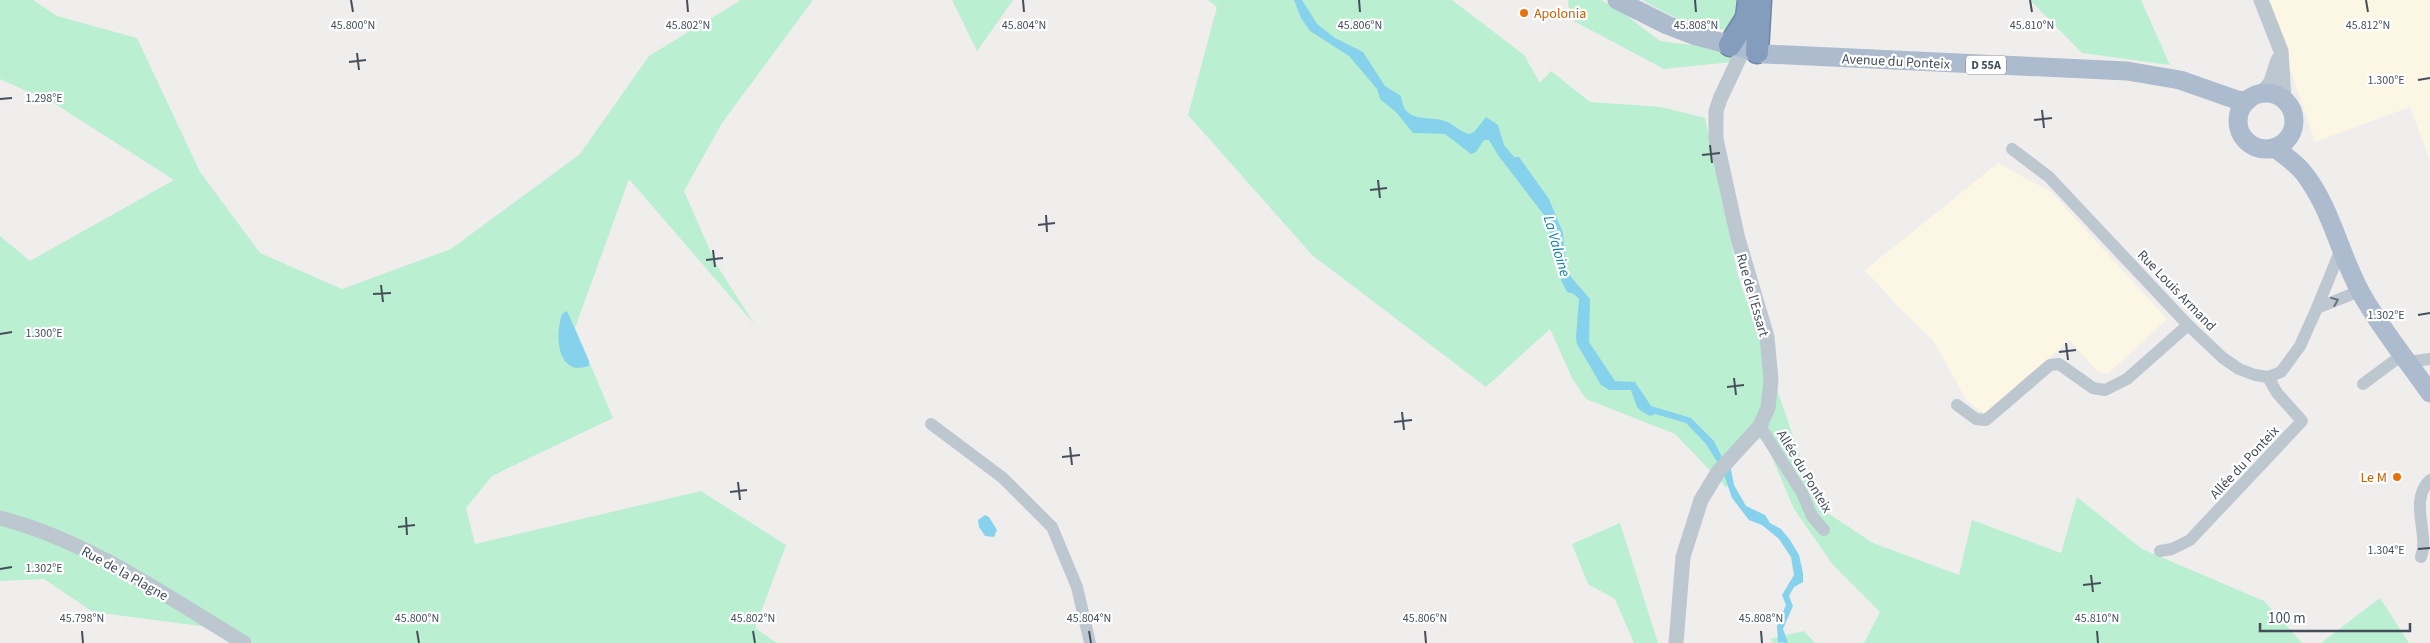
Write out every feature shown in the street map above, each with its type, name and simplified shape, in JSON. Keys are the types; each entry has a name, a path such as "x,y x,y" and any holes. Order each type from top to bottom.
{"highway":[{"path":"1744,49 1750,0"},
{"path":"1744,49 1760,0"}],"main road":[{"name":"Avenue du Ponteix","path":"1616,0 1667,25 1744,49 1884,61 2127,71 2180,80 2212,92 2255,97"},
{"name":"Avenue du Ponteix","path":"2212,92 2238,120"},
{"path":"2291,135 2282,146 2266,150 2249,144 2239,129 2238,120 2242,106 2255,97 2278,95 2284,99 2294,116 2291,135 2306,175 2319,197 2357,284 2404,358 2430,393"},
{"path":"2275,148 2295,163 2306,175"}],"street":[{"path":"2261,0 2281,52 2284,99"},
{"name":"Rue de l'Essart","path":"1676,643 1683,557 1701,500 1718,472 1760,426 1768,408 1770,380 1766,337 1738,239 1716,139 1718,105 1744,49"},
{"path":"2255,97 2271,82 2281,52"},
{"name":"Rue Louis Armand","path":"2012,149 2049,177 2188,325 2223,358 2239,369 2255,375 2268,377"},
{"path":"2268,377 2281,372 2300,346 2328,284 2341,249"},
{"path":"2328,284 2357,284"},
{"path":"2317,308 2357,284"},
{"path":"1957,406 1976,418 1986,420 2050,365 2059,364 2067,368 2092,388 2105,390 2111,388 2127,379 2188,325"},
{"path":"2363,384 2404,358 2430,359"},
{"name":"Allée du Ponteix","path":"2160,551 2172,549 2190,540 2302,421 2277,393 2268,377"},
{"path":"931,424 1003,478 1052,527 1077,587 1090,643"},
{"name":"Allée du Ponteix","path":"1760,426 1802,493 1812,516 1824,530"},
{"path":"2421,557 2425,551 2421,500 2423,490 2430,480"},
{"name":"Rue de la Plagne","path":"0,518 35,528 99,556 244,643"}],"shaded area":[{"path":"2267,0 2430,0 2430,161 2410,107 2315,142"},
{"path":"1998,163 2051,192 2167,319 2109,373 2099,373 2069,340 1987,416 1967,401 1933,340 1901,310 1865,270"}],"green space":[{"path":"0,0 33,0 57,16 137,38 200,172 260,253 342,289 451,249 580,154 649,56 741,0 813,0 722,123 684,191 716,264 755,325 629,179 575,328 613,418 492,476 466,508 475,544 701,491 786,545 755,628 777,643 253,643 231,630 93,612 44,579 0,581 0,236 30,261 174,180 57,105 0,79"},
{"path":"952,0 1013,0 977,51"},
{"path":"1208,0 1452,0 1524,55 1540,83 1551,71 1590,102 1661,107 1705,118 1738,276 1817,506 1873,543 1959,575 1972,520 2061,553 2077,497 2142,549 2264,601 2302,643 1864,643 1880,612 1833,565 1794,509 1765,441 1746,434 1732,450 1727,488 1675,434 1586,399 1572,378 1550,329 1486,387 1312,255 1188,115 1217,7"},
{"path":"1568,0 1601,0 1618,9 1660,41 1732,50 1731,62 1664,69 1570,19"},
{"path":"1642,0 1745,0 1730,29 1718,29 1695,25"},
{"path":"2030,0 2141,0 2170,65 2082,53"},
{"path":"1620,523 1658,643 1634,643 1615,599 1588,584 1572,544"},
{"path":"2380,598 2409,643 2321,643"},
{"path":"1804,631 1815,643 1773,643 1770,639"}],"water":[{"name":"La Valoine","path":"1294,0 1302,0 1317,24 1335,38 1363,52 1385,86 1401,96 1406,111 1411,115 1445,121 1469,134 1474,132 1486,117 1498,125 1504,145 1514,157 1519,157 1549,199 1563,233 1566,265 1571,277 1590,299 1589,342 1615,381 1635,382 1651,406 1691,418 1714,441 1724,461 1718,463 1706,444 1686,423 1655,414 1650,416 1637,407 1631,390 1609,390 1601,385 1577,344 1579,299 1574,294 1567,292 1561,280 1559,261 1544,215 1498,155 1489,140 1484,140 1476,152 1471,154 1445,134 1413,133 1396,112 1380,99 1377,89 1349,56 1310,31 1301,18"},
{"path":"567,311 589,361 589,366 575,368 567,363 560,351 559,327 562,314"},
{"path":"1730,464 1734,485 1746,506 1765,515 1770,523 1781,529 1799,555 1803,582 1794,587 1789,596 1793,606 1783,629 1788,643 1778,642 1777,626 1786,605 1782,595 1794,575 1791,557 1779,539 1762,525 1749,520 1732,498 1723,472"},
{"path":"985,515 989,517 997,530 994,537 985,536 979,527 978,520"}],"place":[{"name":"Apolonia","path":"1524,13"},
{"name":"Le M","path":"2397,477"}]}
